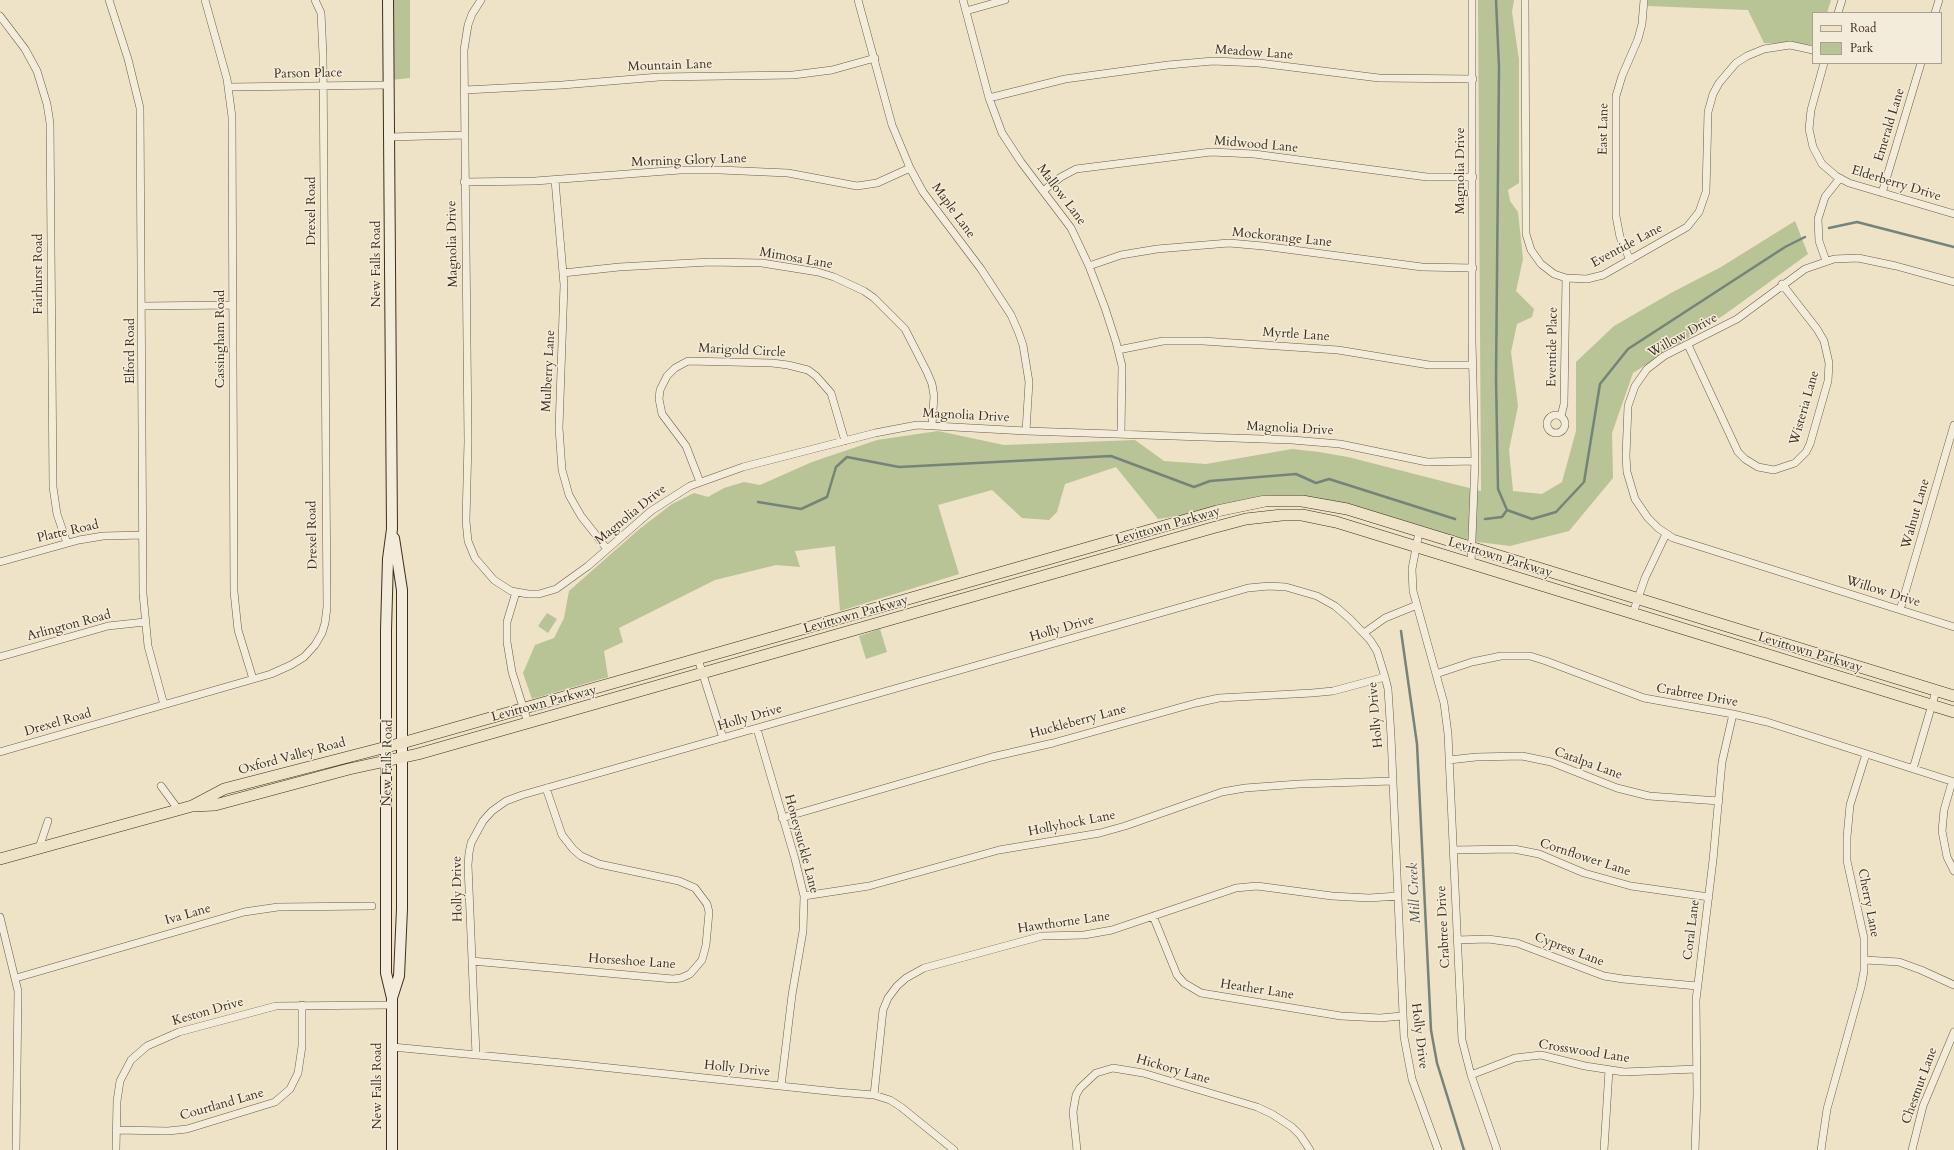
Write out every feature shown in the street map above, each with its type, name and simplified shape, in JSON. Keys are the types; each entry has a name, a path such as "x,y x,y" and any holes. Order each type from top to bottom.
{"main road":[{"name":"New Falls Road","path":"388,0 392,529 388,559 386,630 386,972 392,1001 392,1150"},
{"name":"Levittown Parkway","path":"402,743 1244,504 1288,500 1319,503 1347,509 1954,696"},
{"name":"Levittown Parkway","path":"387,761 703,674 1212,528 1261,516 1289,515 1317,517 1954,712"},
{"name":"New Falls Road","path":"392,529 402,590 402,909 400,968 392,1001"},
{"name":"Oxford Valley Road","path":"192,806 224,789 402,743"},
{"name":"Oxford Valley Road","path":"0,859 178,809 192,806 215,805 387,761"}],"street":[{"name":"Elford Road","path":"110,0 128,59 140,108 145,622 148,646 164,705"},
{"name":"Cassingham Road","path":"205,0 228,87 233,143 236,618 253,679"},
{"name":"Drexel Road","path":"0,752 280,670 304,657 315,645 325,623 327,607 324,86 322,18 318,4 315,0"},
{"name":"Magnolia Drive","path":"481,0 472,14 465,41 464,182 468,441 466,491 468,541 475,558 484,571 504,587 516,592 538,594 556,589 570,580 651,511 672,496 700,482 743,467 898,428 932,425 1026,431 1318,442 1427,462 1475,461"},
{"name":"Maple Lane","path":"858,0 892,125 910,168 923,192 981,269 1011,315 1018,331 1023,345 1029,382 1026,431"},
{"name":"Mallow Lane","path":"963,0 995,118 1009,145 1071,228 1089,266 1118,350 1123,386 1121,434"},
{"path":"966,11 1005,0"},
{"name":"Magnolia Drive","path":"1471,564 1475,461 1473,365 1472,0"},
{"name":"Eventide Lane","path":"1525,0 1526,234 1531,250 1541,264 1554,274 1566,278 1578,280 1595,278 1680,232 1691,223 1699,212 1706,192 1708,112 1713,94 1727,72 1747,56 1764,49 1790,45 1812,50"},
{"name":"East Lane","path":"1630,260 1620,237 1616,216 1616,96 1622,76 1638,39 1643,19 1644,0"},
{"path":"1838,12 1842,0"},
{"path":"1935,12 1939,0"},
{"name":"Fairhurst Road","path":"0,16 25,49 36,71 47,104 50,123 53,487 57,514 67,543"},
{"name":"Mountain Lane","path":"464,90 562,85 659,77 793,75 832,70 875,58"},
{"name":"Meadow Lane","path":"989,98 1065,79 1168,65 1213,61 1259,63 1379,78 1473,79"},
{"name":"Elderberry Drive","path":"1824,64 1811,110 1810,134 1813,147 1820,160 1829,170 1840,178 1882,194 1954,214"},
{"name":"Emerald Lane","path":"1882,194 1921,64"},
{"name":"Parson Place","path":"228,87 389,85"},
{"path":"389,137 464,135"},
{"name":"Midwood Lane","path":"1043,191 1061,177 1076,169 1211,152 1254,154 1427,177 1473,177"},
{"name":"Morning Glory Lane","path":"464,182 556,180 680,170 727,170 788,172 857,186 877,183 910,168"},
{"path":"1826,261 1819,241 1818,219 1825,197 1840,178"},
{"name":"Mulberry Lane","path":"556,180 563,273 564,313 559,428 562,470 570,495 581,516 607,549"},
{"name":"Mockorange Lane","path":"1089,266 1128,253 1229,243 1263,246 1422,267 1473,268"},
{"name":"Willow Drive","path":"1954,282 1870,259 1846,258 1826,261 1805,269 1782,284 1737,319 1664,356 1647,369 1635,386 1628,406 1626,456 1630,486 1642,511 1658,528 1666,534 1682,542 1954,627"},
{"name":"Mimosa Lane","path":"563,273 674,263 755,263 818,272 839,279 874,298 905,329 932,384 934,396 932,425"},
{"name":"Eventide Place","path":"1561,416 1564,404 1566,278"},
{"name":"Wisteria Lane","path":"1688,345 1738,452 1745,459 1758,467 1774,470 1795,463 1802,457 1810,444 1828,381 1829,363 1824,341 1817,329 1782,284"},
{"path":"142,306 233,305"},
{"name":"Myrtle Lane","path":"1118,350 1163,341 1203,341 1338,350 1434,366 1473,365"},
{"name":"Marigold Circle","path":"700,482 686,446 662,414 659,399 660,390 667,376 675,368 688,361 772,363 808,370 816,376 831,393 845,441"},
{"name":"Walnut Lane","path":"1900,610 1954,424"},
{"name":"Crabtree Drive","path":"1419,532 1412,580 1416,605 1436,674 1447,721 1462,1040 1471,1075 1497,1150"},
{"path":"1633,613 1657,550 1666,534"},
{"name":"Platte Road","path":"0,562 67,543 103,536 143,535"},
{"name":"Holly Drive","path":"476,1055 468,865 471,843 483,821 492,811 514,798 1248,588 1269,586 1286,587 1317,596 1335,606 1364,633 1377,651 1385,677 1388,689 1393,781 1404,1037 1412,1079 1438,1150"},
{"path":"516,592 507,622 507,642 512,672 528,723"},
{"path":"1364,633 1385,618 1416,605"},
{"name":"Arlington Road","path":"0,657 108,626 145,622"},
{"name":"Crabtree Drive","path":"1436,674 1472,662 1501,656 1530,656 1644,698 1733,714 1767,722 1953,782"},
{"path":"698,659 723,738"},
{"name":"Huckleberry Lane","path":"782,818 992,757 1053,743 1196,703 1219,698 1326,692 1385,677"},
{"path":"1913,769 1936,691"},
{"name":"Coral Lane","path":"1695,1150 1697,1102 1695,1027 1697,986 1719,801 1722,762 1733,714"},
{"name":"Honeysuckle Lane","path":"757,729 804,896 803,931 792,995 781,1086"},
{"name":"Cherry Lane","path":"1821,1150 1827,1109 1861,987 1864,960 1862,921 1847,861 1847,837 1850,805 1866,754"},
{"name":"Catalpa Lane","path":"1449,760 1476,757 1522,756 1551,762 1617,788 1649,796 1719,801"},
{"name":"Hollyhock Lane","path":"804,896 869,886 1006,849 1100,833 1222,792 1245,788 1393,781"},
{"path":"1953,782 1944,810 1942,831 1947,857 1954,871"},
{"path":"160,786 178,809"},
{"name":"Horseshoe Lane","path":"472,961 673,979 681,978 690,974 702,960 706,945 709,912 707,904 696,888 679,881 599,864 582,856 573,849 562,835 546,788"},
{"path":"39,848 48,821"},
{"name":"Cornflower Lane","path":"1453,850 1514,849 1538,854 1584,873 1631,886 1708,897"},
{"name":"Hawthorne Lane","path":"874,1094 883,1010 892,992 906,978 934,964 1042,936 1097,933 1236,888 1247,886 1332,896 1369,898 1398,896"},
{"name":"Iva Lane","path":"16,978 244,912 278,907 372,906"},
{"name":"Heather Lane","path":"1153,916 1177,975 1184,983 1200,993 1341,1016 1380,1018 1402,1016"},
{"path":"0,917 16,978 19,1013 16,1150"},
{"name":"Cypress Lane","path":"1457,940 1488,939 1517,943 1604,976 1697,986"},
{"path":"1864,960 1899,962 1954,985"},
{"name":"Keston Drive","path":"116,1150 117,1101 120,1081 131,1060 146,1046 179,1032 262,1008 302,1004 392,1001"},
{"name":"Courtland Lane","path":"116,1130 168,1131 187,1129 275,1102 290,1089 298,1073 302,1046 302,1004"},
{"name":"Chestnut Lane","path":"1912,1150 1923,1106 1954,1032"},
{"name":"Holly Drive","path":"392,1047 874,1094 890,1100 901,1107 954,1150"},
{"name":"Crosswood Lane","path":"1471,1075 1515,1058 1541,1055 1609,1070 1654,1072 1696,1069"},
{"name":"Hickory Lane","path":"1077,1150 1072,1112 1076,1095 1080,1088 1096,1073 1114,1068 1143,1073 1257,1107 1272,1114 1292,1127 1300,1135 1310,1150"},
{"path":"1604,1150 1609,1070"}],"green space":[{"path":"390,0 410,0 410,78 391,80"},
{"path":"1478,0 1514,0 1512,12 1519,60 1519,183 1508,190 1510,201 1518,212 1523,259 1516,291 1534,309 1532,317 1517,324 1511,352 1518,406 1509,450 1513,491 1542,494 1562,482 1576,431 1576,362 1614,326 1671,293 1721,267 1795,221 1808,254 1724,315 1633,373 1612,433 1613,478 1569,531 1510,546 1478,542 1438,532 1368,510 1267,495 1184,515 1158,519 1116,467 1065,484 1057,512 1049,520 1022,518 992,490 938,505 959,574 840,611 835,546 795,551 800,567 776,565 715,580 619,628 623,642 604,651 608,677 532,699 523,673 535,645 554,638 564,618 569,591 637,531 672,504 694,493 708,497 724,488 744,482 760,485 812,462 877,440 938,431 1004,445 1135,440 1164,461 1206,464 1292,449 1348,457 1481,491"},
{"path":"1648,0 1831,0 1827,12 1812,12 1812,45 1764,43 1748,10 1648,6"},
{"path":"547,613 557,619 548,633 538,626"},
{"path":"880,629 887,652 866,659 859,636"}],"waterway":[{"path":"1496,0 1499,67 1496,378 1498,489 1507,510 1532,519 1556,512 1584,482 1600,384 1628,349 1785,247 1805,237"},
{"path":"1829,228 1857,222 1954,247"},
{"path":"758,502 801,509 827,497 836,467 847,457 899,467 1111,456 1194,487 1210,481 1296,474 1316,483 1329,479 1455,519"},
{"path":"1485,519 1502,517 1507,510"},
{"name":"Mill Creek","path":"1401,631 1417,744 1431,1030 1437,1063 1464,1150"}]}
